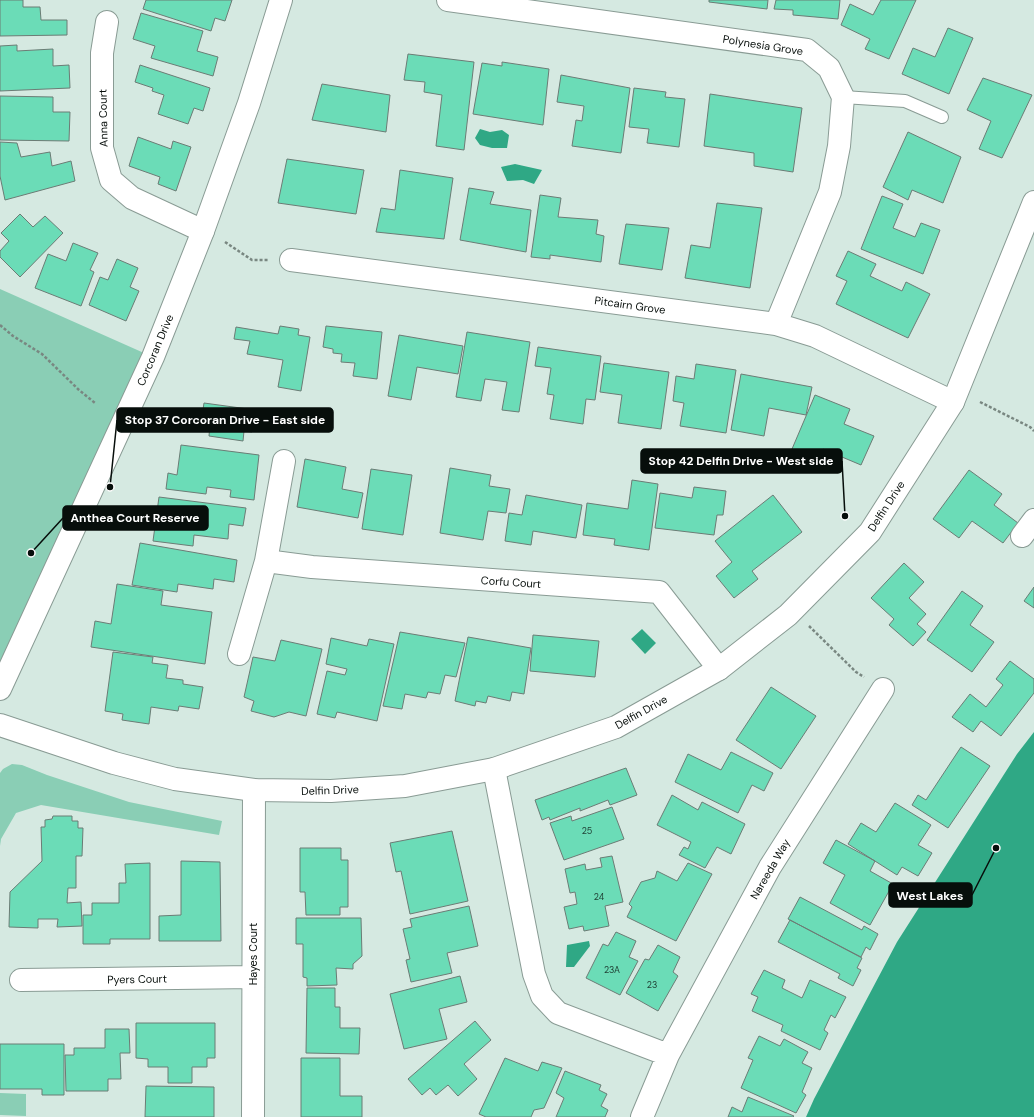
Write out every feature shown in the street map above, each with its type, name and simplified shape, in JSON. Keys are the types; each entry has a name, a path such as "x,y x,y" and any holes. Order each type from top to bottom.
{"street":[{"name":"Corcoran Drive","path":"0,689 153,357 203,231 249,103 281,0"},
{"name":"Polynesia Grove","path":"448,0 807,50 829,68 843,97"},
{"name":"Anna Court","path":"107,22 102,53 102,148 111,180 132,198 203,231"},
{"path":"776,324 830,192 839,146 843,97"},
{"name":"Delfin Drive","path":"0,725 114,763 175,779 254,790 331,791 405,786 494,769 616,727 719,669 788,615 870,532 953,402 1034,202"},
{"name":"Pitcairn Grove","path":"291,260 776,324 815,336 953,402"},
{"path":"239,654 266,561 284,461"},
{"name":"Corfu Court","path":"266,561 312,567 659,592 719,669"},
{"name":"Nareeda Way","path":"642,1117 668,1055 770,867 883,689"},
{"path":"494,769 534,974 542,996 558,1013 668,1055"},
{"name":"Hayes Court","path":"253,1117 254,790"},
{"name":"Pyers Court","path":"21,980 253,978"}],"lane":[{"path":"843,97 905,101 942,117"}],"path":[{"path":"225,242 252,260 291,260"},
{"path":"0,325 13,336 42,354 79,390 95,403"},
{"path":"980,402 1030,427 1034,431"},
{"path":"808,625 856,672 883,689"}],"shaded area":[{"path":"480,129 490,132 502,130 509,135 507,148 492,148 480,145 475,138"},
{"path":"515,164 542,170 534,184 523,180 507,181 501,167"},
{"path":"0,289 153,357 0,689"},
{"path":"642,629 656,643 645,654 631,639"},
{"path":"1034,732 1034,1117 806,1117 814,1099 897,942 1017,754"},
{"path":"12,764 22,765 47,775 129,802 222,821 219,835 41,805 16,813 1,839 0,846 0,773 3,769"},
{"path":"589,941 590,946 574,967 566,967 567,945"},
{"path":"0,1093 26,1094 26,1116 0,1115"}],"building":[{"path":"0,0 23,0 23,7 40,7 41,20 67,20 67,35 0,36"},
{"path":"146,0 232,0 225,21 215,18 211,31 143,9"},
{"path":"709,0 768,0 767,9 709,2"},
{"path":"776,0 840,0 838,19 793,15 793,10 774,9"},
{"path":"881,0 916,0 889,59 865,49 870,39 841,25 850,4 873,15"},
{"path":"141,13 203,31 197,51 218,57 213,76 151,58 155,46 133,39"},
{"path":"948,28 973,38 949,94 902,74 913,48 935,57"},
{"path":"17,45 17,51 53,49 53,66 69,65 70,88 0,91 0,46"},
{"path":"408,54 474,62 464,150 436,146 442,95 424,92 425,82 404,80"},
{"path":"502,62 549,69 543,125 473,114 482,63 502,66"},
{"path":"140,65 210,88 203,111 194,108 188,124 158,114 164,95 152,91 153,88 135,82"},
{"path":"561,75 630,88 621,153 572,146 576,120 582,121 584,106 557,102"},
{"path":"983,78 1032,95 1002,158 979,149 991,121 967,110"},
{"path":"322,84 390,95 386,132 312,120"},
{"path":"634,88 666,92 665,97 685,99 679,147 647,143 649,129 629,127"},
{"path":"710,94 802,108 793,172 754,166 754,153 704,146"},
{"path":"0,96 53,97 53,112 70,112 69,141 0,140"},
{"path":"908,132 961,157 943,203 912,190 908,200 883,187"},
{"path":"138,137 171,149 173,141 191,147 176,191 158,184 160,177 129,166"},
{"path":"0,142 17,143 21,157 50,152 52,166 71,161 75,181 5,200 0,176"},
{"path":"287,159 364,170 356,214 278,203"},
{"path":"400,170 453,178 444,239 376,232 381,208 395,210"},
{"path":"469,188 494,192 490,204 531,210 526,252 460,240"},
{"path":"540,195 561,198 558,217 598,220 596,234 604,236 601,262 550,255 550,259 531,257"},
{"path":"882,196 903,204 893,228 915,237 921,223 940,230 923,274 861,249"},
{"path":"717,203 762,208 750,288 685,278 691,245 710,248"},
{"path":"20,214 33,227 45,216 63,233 20,277 0,257 0,251 9,241 1,233"},
{"path":"626,224 669,228 662,270 619,264"},
{"path":"73,243 98,253 90,270 94,272 81,306 35,288 48,254 66,261"},
{"path":"848,251 876,264 870,276 902,291 906,282 930,294 908,338 836,304 847,281 836,276"},
{"path":"117,259 138,268 130,287 139,291 126,321 89,305 100,277 108,280"},
{"path":"280,326 299,329 298,335 310,337 301,391 278,387 283,360 247,354 250,341 234,339 236,327 278,334"},
{"path":"326,326 382,332 377,379 353,376 355,363 341,362 342,354 333,353 333,349 323,347"},
{"path":"467,332 530,342 519,412 502,410 507,382 485,379 481,401 456,397"},
{"path":"399,335 463,346 458,374 417,367 411,400 388,396"},
{"path":"538,347 601,356 595,400 586,399 583,424 550,419 554,395 547,394 551,368 535,366"},
{"path":"604,363 669,372 661,429 618,423 622,395 600,392"},
{"path":"696,364 736,370 726,433 680,426 684,403 673,401 676,376 694,379"},
{"path":"741,374 812,387 806,415 769,408 764,436 731,430"},
{"path":"815,395 850,409 844,424 874,436 861,465 823,449 819,459 792,449"},
{"path":"204,403 248,409 247,419 254,420 252,432 244,431 243,441 209,436 210,424 201,422"},
{"path":"181,445 259,455 254,500 230,497 231,490 207,487 206,494 166,489 168,473 177,475"},
{"path":"305,459 346,467 342,489 363,493 358,518 297,507"},
{"path":"450,468 491,475 489,486 510,489 506,513 488,511 483,540 440,533"},
{"path":"371,469 412,475 403,535 362,529"},
{"path":"969,470 1002,494 994,505 1018,523 1003,543 972,521 959,538 933,519"},
{"path":"632,480 658,484 649,550 614,545 615,539 583,535 587,503 628,509"},
{"path":"694,487 726,491 723,515 717,515 714,535 655,528 660,493 692,498"},
{"path":"526,495 582,505 576,538 533,531 531,545 505,541 509,513 522,515"},
{"path":"773,495 802,532 752,571 758,579 734,598 716,576 732,562 715,541"},
{"path":"159,497 246,508 243,526 229,524 228,539 194,535 193,546 153,541"},
{"path":"140,543 237,560 234,582 214,579 213,589 178,584 177,592 132,585"},
{"path":"904,563 924,582 909,598 926,614 917,624 926,632 913,646 889,625 894,619 871,598"},
{"path":"117,584 163,591 161,605 212,612 205,664 91,647 95,621 111,624"},
{"path":"1034,587 1034,608 1024,601"},
{"path":"962,591 983,606 970,625 994,642 972,672 927,640"},
{"path":"400,632 465,643 456,677 445,675 440,694 428,692 426,698 405,694 402,709 383,706"},
{"path":"533,635 599,641 595,677 530,671"},
{"path":"468,637 531,648 524,694 512,692 510,701 488,696 486,703 476,701 475,706 455,701"},
{"path":"331,638 367,646 369,639 394,644 377,721 337,712 335,718 317,714 327,671 345,675 347,669 326,664"},
{"path":"281,640 322,649 306,716 289,712 274,717 251,711 254,701 244,697 253,657 275,661"},
{"path":"113,652 153,657 152,663 168,665 166,678 183,680 183,684 203,687 199,709 179,706 178,711 151,707 149,724 122,720 123,714 105,711"},
{"path":"1010,661 1034,679 1034,693 1001,736 981,721 973,732 952,717 970,694 986,707 1003,685 996,679"},
{"path":"771,687 816,716 781,769 736,740"},
{"path":"961,747 990,766 948,828 912,805 918,795 926,800"},
{"path":"731,752 773,773 764,791 752,785 738,813 675,782 688,754 721,770"},
{"path":"626,768 637,795 610,805 608,800 580,811 580,808 550,820 549,817 542,820 535,800"},
{"path":"672,795 698,810 702,802 745,824 731,854 717,847 705,868 679,855 684,847 688,849 691,842 657,825"},
{"path":"895,803 931,825 918,845 932,853 918,876 902,867 897,875 848,844 861,823 876,832"},
{"path":"612,807 624,839 564,860 550,823 571,816 572,821"},
{"path":"53,816 72,816 72,821 78,821 78,828 83,828 82,856 76,856 76,888 68,888 67,903 81,902 82,926 57,927 58,919 38,919 38,928 9,927 10,892 42,861 41,827 45,827 45,820 52,819"},
{"path":"452,831 468,901 410,914 401,871 396,872 390,843"},
{"path":"836,840 875,861 870,871 893,884 870,925 830,903 845,875 823,863"},
{"path":"300,848 341,848 341,860 348,860 348,907 340,907 340,915 306,915 305,892 300,892"},
{"path":"612,856 623,902 605,906 609,926 584,931 583,926 569,929 564,907 577,904 575,892 570,893 565,869 585,864 586,870 602,867 600,858"},
{"path":"181,861 220,862 221,941 159,941 159,916 181,915"},
{"path":"150,863 150,939 110,939 110,944 83,944 83,915 92,915 92,903 119,903 119,883 126,883 125,864"},
{"path":"688,863 712,874 676,941 627,917 632,907 629,904 641,882 655,878 657,871 677,881"},
{"path":"800,897 862,930 864,926 878,934 870,950 866,947 861,957 788,919"},
{"path":"469,906 478,946 447,953 452,973 411,982 406,960 410,959 403,929 412,927 410,919"},
{"path":"296,918 361,918 362,956 353,964 353,969 336,968 337,985 307,986 307,978 303,977 303,944 296,944"},
{"path":"790,920 862,958 857,968 861,970 853,986 838,978 840,974 778,942"},
{"path":"616,932 636,941 629,957 638,961 620,995 586,978 603,944 608,946"},
{"path":"658,945 680,957 673,972 678,976 658,1011 626,993 645,959 649,960"},
{"path":"764,970 785,980 782,988 802,998 810,980 846,997 835,1018 831,1015 824,1030 828,1033 820,1050 781,1031 783,1025 752,1011 758,997 751,994"},
{"path":"460,976 467,1002 439,1009 447,1039 404,1049 390,994"},
{"path":"307,988 335,988 335,1007 340,1007 340,1028 360,1028 359,1054 306,1053"},
{"path":"475,1021 491,1040 464,1064 477,1079 458,1096 448,1085 436,1095 430,1088 422,1095 408,1079"},
{"path":"136,1023 215,1023 215,1058 207,1058 207,1067 192,1067 192,1083 168,1083 168,1067 148,1067 148,1059 136,1058"},
{"path":"105,1029 129,1029 130,1053 120,1053 121,1079 108,1079 108,1091 66,1091 65,1055 74,1055 74,1048 105,1048"},
{"path":"759,1036 780,1046 784,1039 808,1052 802,1063 812,1068 802,1092 806,1095 796,1113 741,1088 753,1060 748,1058"},
{"path":"0,1044 64,1044 64,1095 42,1095 42,1089 0,1089"},
{"path":"301,1058 340,1058 340,1096 362,1096 362,1117 301,1117"},
{"path":"505,1058 538,1071 542,1062 562,1068 544,1108 534,1110 531,1117 486,1117 479,1114"},
{"path":"565,1071 601,1085 599,1090 607,1094 601,1106 608,1110 605,1117 556,1117 564,1098 556,1093"},
{"path":"146,1086 214,1087 214,1117 145,1117"},
{"path":"748,1097 794,1116 728,1117 732,1107 742,1112"}],"place":[{"name":"Stop 37 Corcoran Drive - East side","path":"110,487"},
{"name":"Stop 42 Delfin Drive - West side","path":"845,516"},
{"name":"Anthea Court Reserve","path":"31,553"},
{"name":"West Lakes","path":"996,848"}]}
